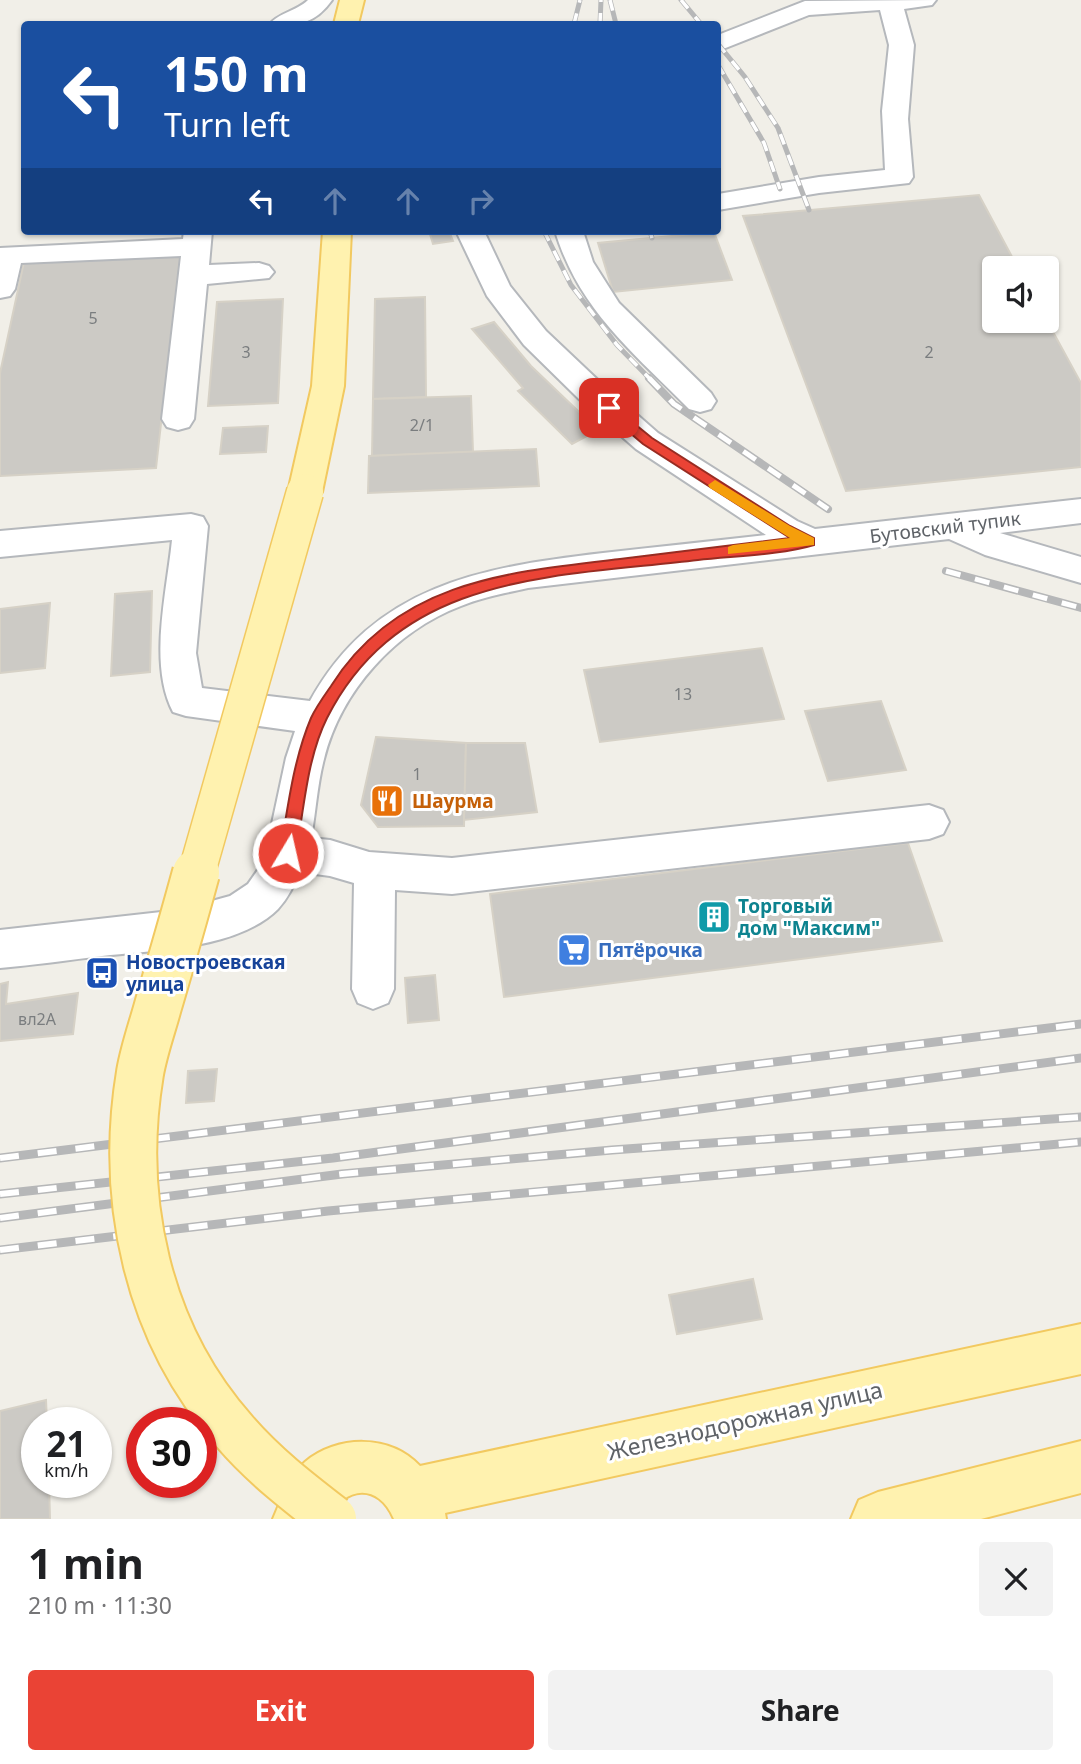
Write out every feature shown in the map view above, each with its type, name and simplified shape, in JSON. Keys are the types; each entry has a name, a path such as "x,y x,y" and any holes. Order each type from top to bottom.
{"main road":[{"path":"329,0 334,21"},
{"path":"347,21 352,0"},
{"path":"333,1519 277,1477 236,1436 183,1361 149,1280 133,1206 131,1171 134,1108 140,1071 319,437 328,386 337,235"},
{"name":"Железнодорожная улица","path":"299,1519 313,1492 327,1478 342,1469 359,1465 376,1466 392,1474 406,1486 415,1507 980,1368 1081,1349"},
{"path":"878,1519 1081,1467"}],"street":[{"path":"291,21 305,16 320,0"},
{"path":"721,43 805,8 924,0"},
{"path":"721,201 819,185 899,177 895,111 904,48 900,26 888,1"},
{"path":"472,235 505,299 535,338 590,391 648,441 785,530 809,541"},
{"path":"570,235 579,262 608,309 700,401"},
{"path":"178,419 196,251"},
{"path":"0,289 8,256 196,251 259,272"},
{"name":"Бутовский тупик","path":"288,853 305,758 319,717 353,664 390,629 428,605 473,587 528,575 1081,511"},
{"path":"0,544 191,526 178,653 186,701 280,715 319,717"},
{"path":"950,526 997,546 1081,570"},
{"path":"0,950 179,928 217,919 245,909 271,890 288,853 330,858 375,870 452,876 929,822"},
{"path":"373,989 375,870"}],"building":[{"path":"979,195 1012,256 982,256 982,333 1054,333 1081,383 1081,467 846,491 743,216"},
{"path":"430,235 451,235 453,241 433,244"},
{"path":"682,235 715,235 732,280 613,292 598,243"},
{"path":"180,255 156,468 0,476 0,373 24,262"},
{"path":"425,297 426,397 373,399 375,299"},
{"path":"283,299 278,403 208,406 217,302"},
{"path":"494,322 531,366 598,430 572,444 518,391 523,388 472,329"},
{"path":"471,396 473,452 372,456 373,399"},
{"path":"268,426 266,452 220,454 223,428"},
{"path":"536,449 539,486 368,493 369,456"},
{"path":"152,591 150,672 111,676 115,594"},
{"path":"50,603 45,668 0,673 0,609"},
{"path":"762,648 784,719 600,742 584,670"},
{"path":"881,701 906,770 828,781 805,711"},
{"path":"376,737 466,743 464,826 378,827 361,805"},
{"path":"466,743 525,743 537,812 464,820"},
{"name":"Торговый дом \"Максим\"","path":"908,843 942,941 504,997 490,894"},
{"path":"435,975 439,1020 408,1023 405,978"},
{"path":"8,982 6,1004 78,993 73,1034 0,1041 0,984"},
{"path":"217,1069 214,1101 186,1103 188,1071"},
{"path":"753,1279 762,1319 677,1334 669,1295"},
{"path":"46,1400 46,1407 21,1407 21,1498 49,1498 50,1519 0,1519 0,1411"}],"railway":[{"path":"575,21 580,0"},
{"path":"600,21 601,0"},
{"path":"610,0 615,21"},
{"path":"681,0 698,21"},
{"path":"721,48 745,77 778,128 809,210"},
{"path":"721,70 764,143 780,189"},
{"path":"546,235 571,285 617,345 651,380"},
{"path":"649,378 674,404 828,509"},
{"path":"946,571 1081,608"},
{"path":"0,1158 1081,1024"},
{"path":"0,1194 333,1158 1081,1058"},
{"path":"0,1218 342,1174 612,1150 1081,1117"},
{"path":"0,1250 328,1211 1081,1142"}],"slow traffic":[{"path":"715,485 785,530 809,541 733,551"}],"place":[{"name":"Шаурма","path":"387,801"},
{"name":"Торговый дом \"Максим\"","path":"714,917"},
{"name":"Пятёрочка","path":"574,950"},
{"name":"Новостроевская улица","path":"102,973"}],"route":[{"path":"288,853 305,758 319,717 353,664 390,629 418,610 473,587 528,575 809,541 785,530 648,441 609,408"}]}
